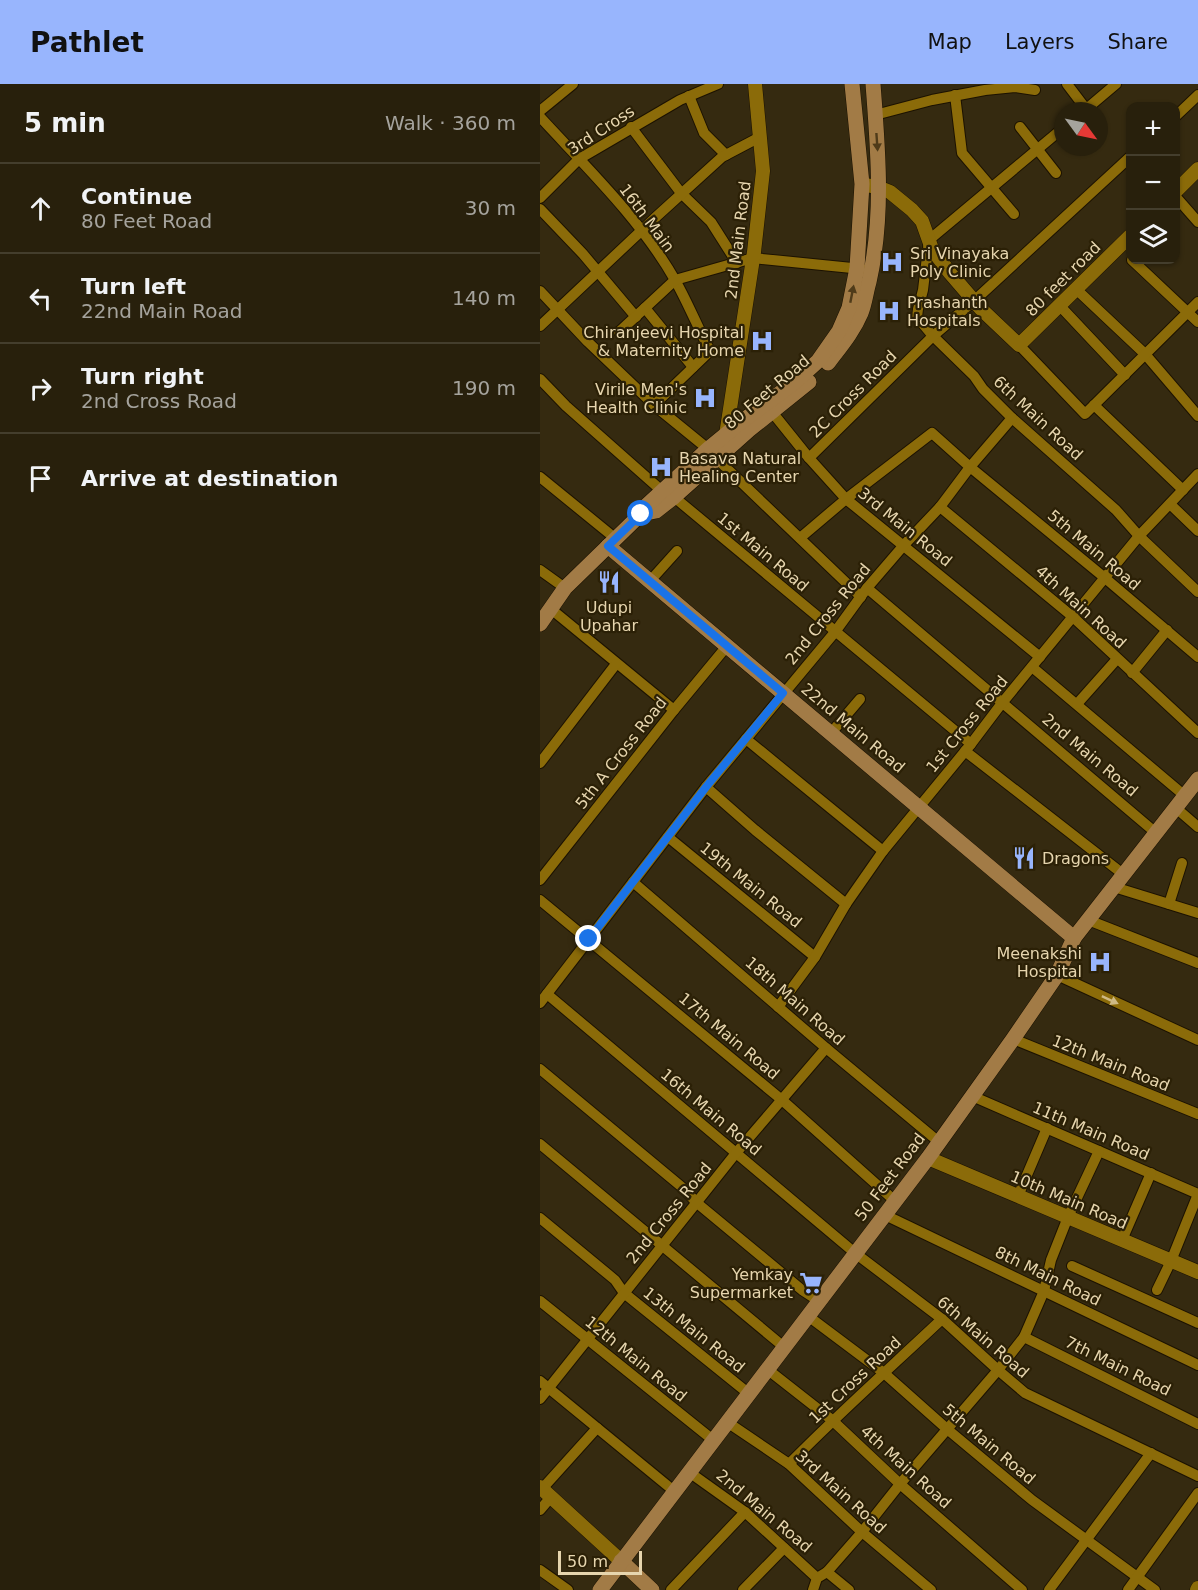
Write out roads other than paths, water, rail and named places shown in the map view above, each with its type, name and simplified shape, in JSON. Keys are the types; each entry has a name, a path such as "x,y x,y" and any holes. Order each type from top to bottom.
{"main road":[{"name":"80 Feet Road","path":"712,454 726,435 802,389 825,367 844,333 861,312 864,269 862,184 852,84"},
{"name":"80 Feet Road","path":"864,269 876,243 880,188 873,84"},
{"name":"80 Feet Road","path":"540,624 565,588 641,514 656,511 668,494 712,454 769,408"},
{"name":"22nd Main Road","path":"612,542 650,581 1074,938"},
{"name":"50 Feet Road","path":"600,1590 928,1158 1057,975 1074,938 1198,779"},
{"path":"621,1561 652,1590"}],"street":[{"path":"540,111 573,84"},
{"name":"3rd Cross","path":"540,198 579,159 689,96 718,84"},
{"name":"2nd Main Road","path":"726,435 753,258 763,171 756,84"},
{"path":"1067,84 1079,102"},
{"path":"1095,102 1116,84"},
{"path":"875,115 985,90 1016,87 1035,90"},
{"path":"955,95 962,153 1014,214"},
{"path":"1180,112 1198,95"},
{"path":"689,96 704,133 726,155"},
{"name":"16th Main","path":"540,117 616,199 642,231 675,280 710,351 693,367"},
{"path":"631,128 681,194 711,222 737,262"},
{"path":"1020,128 1056,173"},
{"path":"929,240 1054,136"},
{"path":"540,326 597,271 726,155 760,137"},
{"name":"2C Cross Road","path":"809,458 933,336 1126,162"},
{"path":"1180,187 1198,169"},
{"path":"862,184 890,192 912,210 922,221 932,249 950,273 981,309 1085,414 1198,302"},
{"path":"1180,202 1198,222"},
{"path":"540,209 636,317"},
{"name":"6th Main Road","path":"929,240 917,317 1012,418 1116,510 1139,536 1198,591"},
{"name":"80 feet road","path":"1019,345 1126,241"},
{"path":"1119,248 1126,254"},
{"path":"620,332 675,280 737,262 753,258 864,269"},
{"path":"1136,264 1198,322"},
{"path":"1076,289 1145,354 1198,416"},
{"path":"540,291 588,342 654,405 712,454 861,597"},
{"path":"1060,306 1125,375"},
{"path":"645,308 693,367 654,405"},
{"path":"540,379 566,406 668,494"},
{"path":"1094,405 1183,490"},
{"name":"3rd Main Road","path":"769,408 846,499 1040,657"},
{"name":"2nd Cross Road","path":"542,1000 706,787 835,632 867,588 940,507 970,467 1012,418"},
{"name":"5th Main Road","path":"846,499 932,433 1198,657"},
{"name":"1st Cross Road","path":"778,1007 815,957 846,904 883,851 1139,536 1198,474"},
{"path":"540,477 612,542"},
{"name":"1st Main Road","path":"668,494 835,632 1119,881"},
{"path":"800,538 846,499"},
{"path":"1170,504 1198,531"},
{"name":"4th Main Road","path":"940,507 1073,617 1198,733"},
{"path":"650,581 677,550"},
{"path":"540,570 565,588"},
{"name":"2nd Main Road","path":"867,588 1156,833"},
{"path":"551,609 674,710"},
{"path":"1132,673 1167,630"},
{"name":"5th A Cross Road","path":"540,880 727,646"},
{"path":"1077,704 1117,659"},
{"path":"540,763 616,664"},
{"path":"1032,667 1077,704 1180,802 1198,827"},
{"path":"831,734 860,699"},
{"path":"746,739 883,851"},
{"path":"706,787 846,904"},
{"name":"19th Main Road","path":"668,837 815,957"},
{"path":"1169,904 1182,862"},
{"path":"1119,881 1169,904 1198,914"},
{"name":"18th Main Road","path":"633,882 939,1142"},
{"name":"17th Main Road","path":"540,900 782,1100 895,1201"},
{"path":"1088,920 1198,963"},
{"path":"1057,975 1198,1040"},
{"name":"16th Main Road","path":"542,1000 736,1153 855,1253"},
{"name":"12th Main Road","path":"1013,1039 1198,1114"},
{"name":"2nd Cross Road","path":"540,1399 736,1153 826,1048"},
{"path":"540,1069 802,1290 819,1300"},
{"name":"11th Main Road","path":"972,1096 1198,1194"},
{"path":"1018,1196 1047,1128"},
{"path":"540,1144 784,1347"},
{"path":"813,1590 817,1578 827,1572 862,1532 1024,1337 1044,1291 1051,1260 1068,1217 1099,1151"},
{"name":"10th Main Road","path":"928,1158 1198,1272"},
{"path":"1122,1240 1151,1173"},
{"path":"1158,1290 1198,1194"},
{"name":"8th Main Road","path":"885,1215 1198,1365"},
{"name":"13th Main Road","path":"540,1218 615,1280 624,1293 748,1393"},
{"name":"6th Main Road","path":"855,1253 942,1319 1025,1393 1198,1476"},
{"path":"1072,1266 1198,1323"},
{"name":"12th Main Road","path":"540,1301 713,1440"},
{"name":"5th Main Road","path":"808,1316 884,1373 1032,1500 1155,1590"},
{"name":"1st Cross Road","path":"789,1464 832,1420 942,1319"},
{"name":"7th Main Road","path":"1024,1337 1198,1424"},
{"name":"4th Main Road","path":"767,1369 832,1420 900,1484 1022,1590"},
{"path":"540,1381 674,1491"},
{"name":"3rd Main Road","path":"727,1422 789,1464 862,1532 931,1590"},
{"path":"540,1510 544,1491 597,1428"},
{"path":"1049,1590 1151,1453"},
{"name":"2nd Main Road","path":"689,1472 744,1512 817,1578"},
{"path":"544,1491 621,1561"},
{"path":"1128,1590 1198,1493"},
{"path":"671,1590 744,1512"},
{"path":"743,1590 783,1548"},
{"path":"540,1570 568,1590"},
{"path":"827,1572 849,1590"}],"place":[{"name":"Sri Vinayaka Poly Clinic","path":"892,262"},
{"name":"Prashanth Hospitals","path":"889,311"},
{"name":"Chiranjeevi Hospital & Maternity Home","path":"762,341"},
{"name":"Virile Men's Health Clinic","path":"705,398"},
{"name":"Basava Natural Healing Center","path":"661,467"},
{"name":"Udupi Upahar","path":"609,582"},
{"name":"Dragons","path":"1024,858"},
{"name":"Meenakshi Hospital","path":"1100,962"},
{"name":"Yemkay Supermarket","path":"811,1283"}]}
